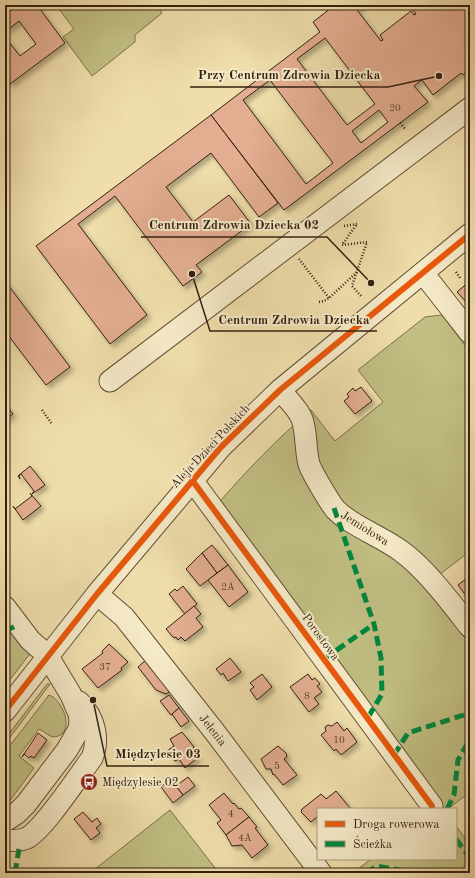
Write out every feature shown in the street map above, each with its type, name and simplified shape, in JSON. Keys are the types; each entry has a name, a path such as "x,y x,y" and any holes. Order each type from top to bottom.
{"street":[{"path":"110,380 470,108"},
{"name":"Aleja Dzieci Polskich","path":"5,712 97,594 192,480 231,437 280,390 470,234"},
{"path":"423,273 470,333"},
{"name":"Jemiołowa","path":"280,390 302,418 306,432 309,465 334,508 348,519 384,538 403,552 446,595 470,627"},
{"name":"Porostowa","path":"192,480 432,806"},
{"name":"Jelenia","path":"97,594 124,617 214,731 321,873"},
{"path":"5,607 30,640 48,655 71,695 79,714 80,721 79,729 73,740 26,804 16,814 5,821"},
{"path":"5,840 20,840 32,834 45,820 92,758 97,738 93,724 81,705 71,695"}],"path":[{"path":"400,123 406,130"},
{"path":"342,226 357,224 342,245 367,242 352,286 361,296"},
{"path":"296,253 329,298"},
{"path":"319,302 329,298 357,272"},
{"path":"456,272 460,278"},
{"path":"42,410 52,424"}],"shaded area":[{"path":"56,5 137,5 140,9 145,5 156,5 162,13 135,35 135,42 92,76 63,37 74,29"},
{"path":"442,315 470,352 470,551 438,576 421,578 470,644 470,792 449,808 435,808 216,506 262,456 311,410 335,441 383,402 358,370 425,317"},
{"path":"5,617 29,643 29,655 5,686"},
{"path":"47,684 50,684 5,744 5,739"},
{"path":"49,695 54,698 63,710 66,718 64,731 60,735 52,737 39,729 19,756 34,768 6,806 8,808 5,811 5,752"},
{"path":"170,810 219,873 90,873"},
{"path":"457,827 470,845 470,870 466,865 456,873 353,873 370,860 457,860"}],"building":[{"path":"5,5 37,5 65,43 10,84 5,78 5,37 20,56 36,44 19,21 5,32"},
{"path":"335,5 364,5 357,10 381,41 383,40 380,35 411,11 414,15 416,14 409,5 470,5 470,69 463,75 461,73 433,95 422,80 414,86 428,102 284,210 211,115 320,32 313,22","holes":["325,38 375,104 347,125 297,59","270,80 333,163 306,184 243,100","379,110 388,122 361,143 352,131"]},
{"path":"211,115 278,203 259,217 211,153 166,187 193,222 229,195 251,224 196,265 202,272 183,286 115,196 78,224 147,315 110,344 36,246"},
{"path":"5,281 70,367 46,385 5,331"},
{"path":"470,281 470,302 468,304 457,292"},
{"path":"361,387 372,401 355,414 344,401 349,397 347,394 353,388 355,391"},
{"path":"5,404 13,414 5,420"},
{"path":"30,466 45,485 32,494 34,491 21,474 19,476 20,479 18,476"},
{"path":"30,493 41,506 23,520 15,509 32,496"},
{"path":"212,545 228,565 217,573 202,553"},
{"path":"202,553 217,573 200,586 186,569"},
{"path":"228,565 248,592 229,607 208,580"},
{"path":"470,576 470,601 458,585"},
{"path":"183,586 197,604 185,614 169,594 175,589 177,591"},
{"path":"194,606 201,614 196,618 203,627 185,641 181,637 178,640 176,637 174,638 166,629"},
{"path":"109,644 128,662 121,668 122,670 98,688 82,669 103,653 102,651"},
{"path":"230,658 241,672 228,681 223,673 221,675 216,669"},
{"path":"147,659 171,691 166,694 156,690 138,667"},
{"path":"262,674 272,687 257,700 250,690 254,687 250,683"},
{"path":"308,674 312,680 315,678 320,684 317,686 322,692 314,698 319,704 309,712 290,687"},
{"path":"169,695 179,708 171,715 160,701"},
{"path":"179,708 189,721 181,727 172,714"},
{"path":"337,722 344,731 347,728 357,742 341,755 336,749 334,751 321,735 326,731 325,727 328,725 332,726"},
{"path":"182,732 194,747 191,750 197,758 185,768 179,759 175,761 167,751 174,746 170,739"},
{"path":"38,733 47,740 34,758 31,756 29,758 24,754"},
{"path":"278,746 286,753 287,757 284,759 297,775 283,785 274,774 273,775 271,769 266,769 261,759"},
{"path":"188,777 195,786 183,795 176,786"},
{"path":"170,779 183,795 173,803 161,787"},
{"path":"336,791 350,808 317,808 317,817 311,822 301,812 302,809 321,794 326,799"},
{"path":"224,793 233,804 234,803 239,809 241,808 249,817 226,835 217,823 221,820 209,805"},
{"path":"83,812 92,822 97,818 101,824 96,828 100,833 91,840 74,819"},
{"path":"249,817 257,827 255,828 268,845 252,858 242,845 232,846 226,835"}],"marked path":[{"path":"334,508 374,624 381,658 382,694 367,719"},
{"path":"324,659 374,624"},
{"path":"5,631 18,625"},
{"path":"394,755 408,733 470,713"},
{"path":"448,808 454,795 458,760 470,739"},
{"path":"457,840 470,858"},
{"path":"15,873 19,849"},
{"path":"366,873 377,866 416,873"}],"cycle path":[{"path":"5,711 97,594 221,447 280,390 470,234"},
{"path":"192,480 432,806"}],"place":[{"name":"Przy Centrum Zdrowia Dziecka","path":"439,76"},
{"name":"Centrum Zdrowia Dziecka","path":"192,274"},
{"name":"Centrum Zdrowia Dziecka 02","path":"371,283"},
{"name":"Międzylesie 03","path":"93,700"},
{"name":"Międzylesie 02","path":"89,782"}]}
